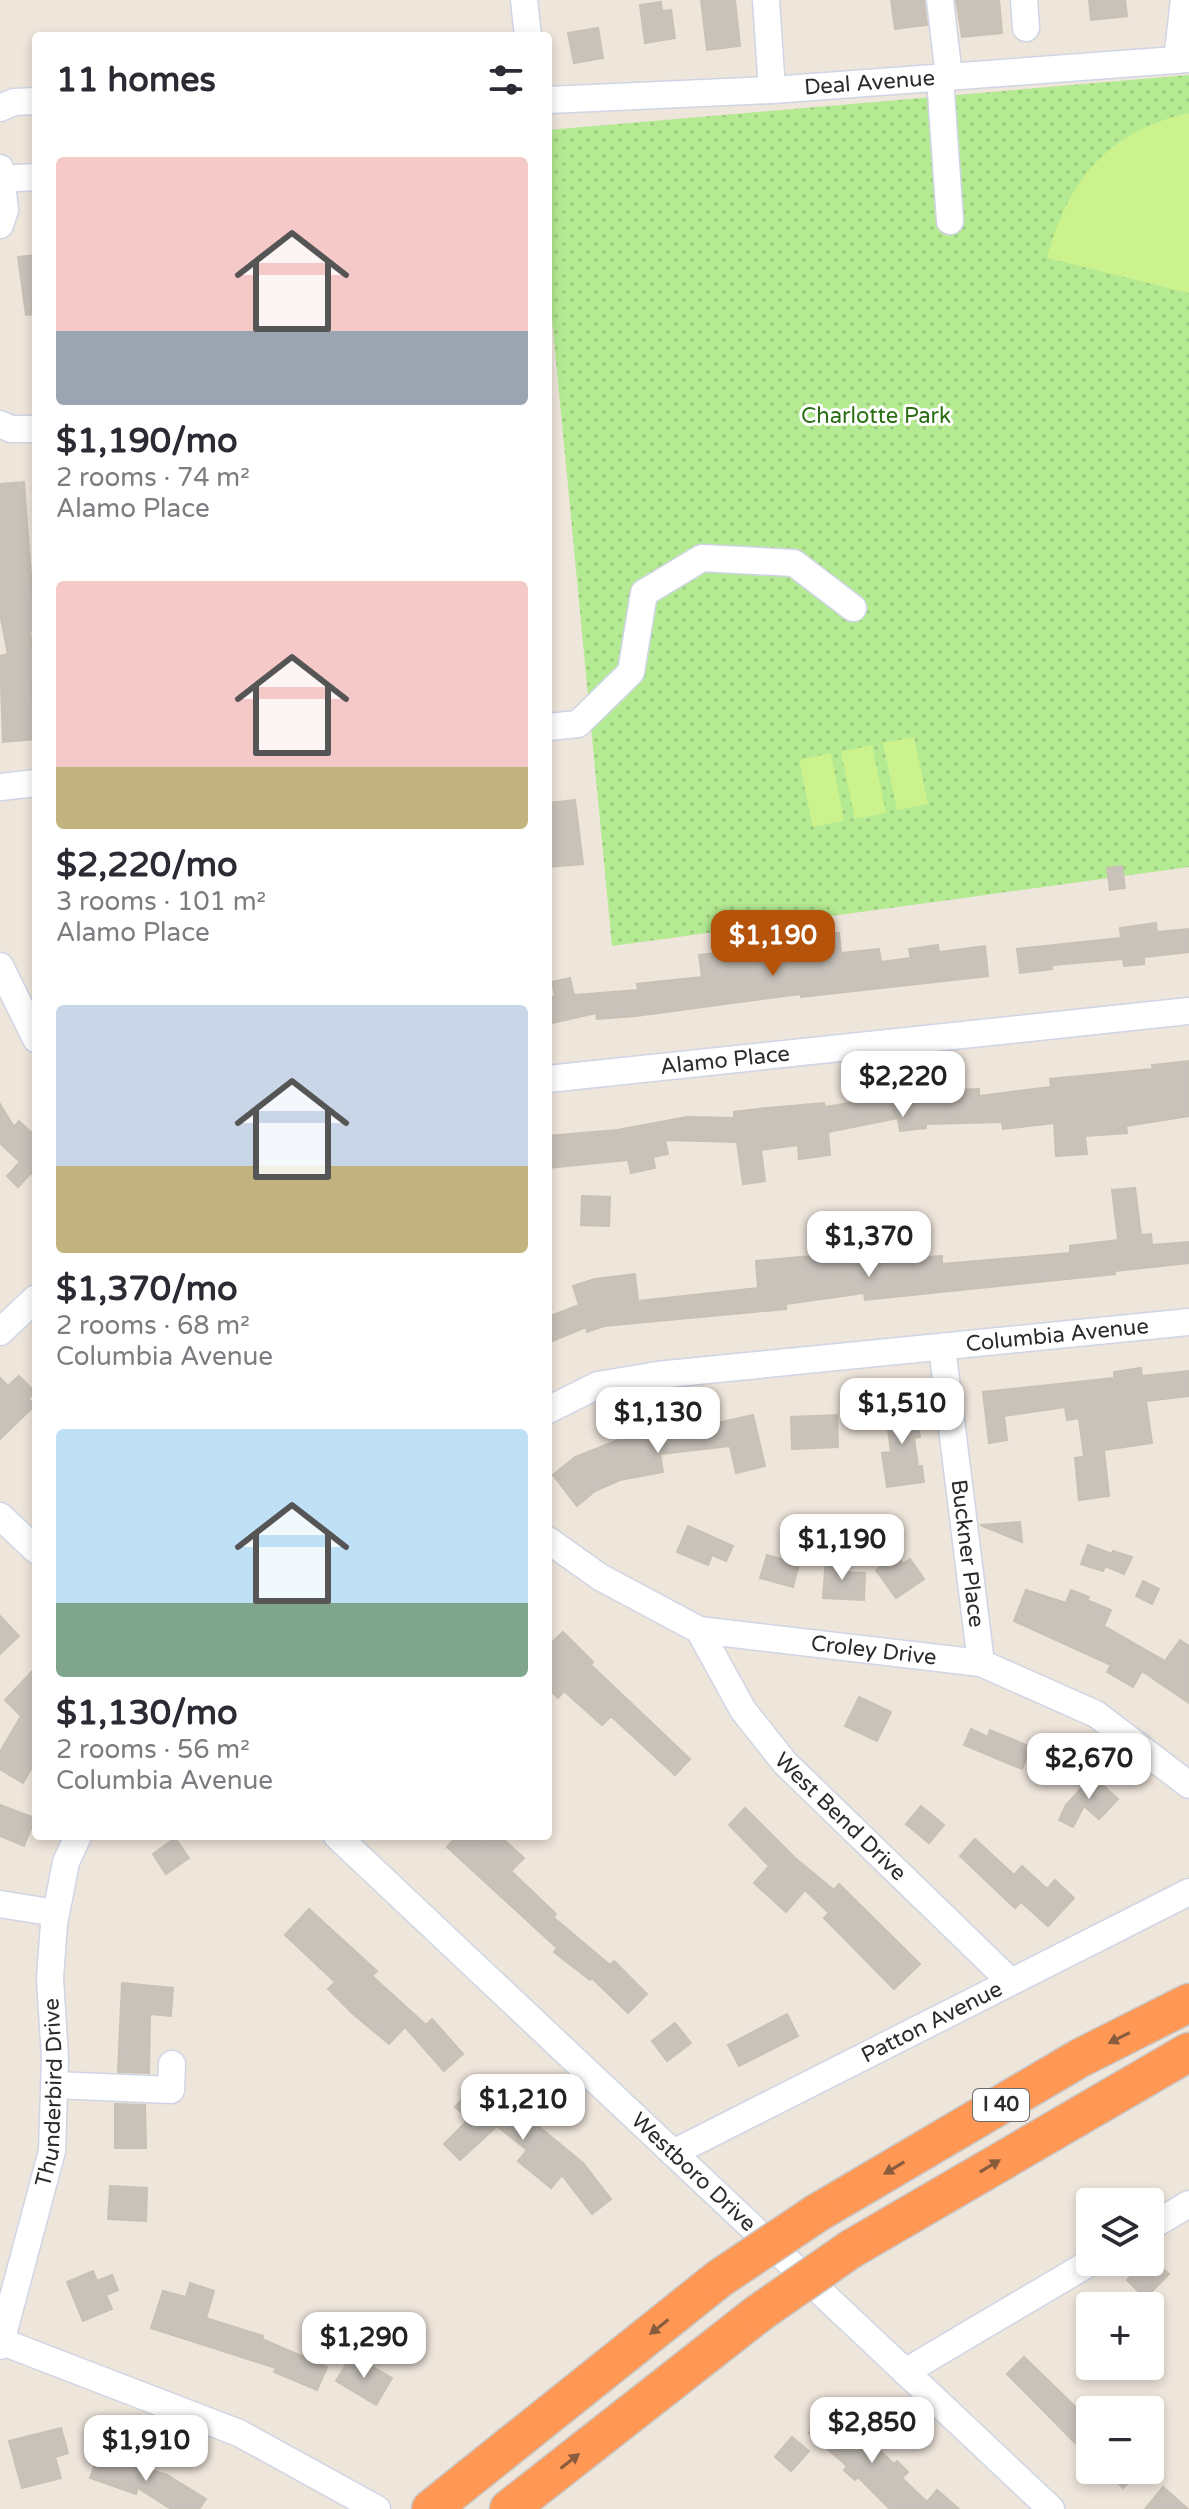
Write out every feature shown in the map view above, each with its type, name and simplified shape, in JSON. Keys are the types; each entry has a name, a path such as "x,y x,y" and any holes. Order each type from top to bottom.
{"highway":[{"name":"I 40","path":"442,2500 720,2278 817,2213 1080,2058 1189,2003"},
{"name":"I 40","path":"509,2509 759,2313 851,2249 1189,2052"}],"street":[{"path":"524,0 528,32"},
{"path":"766,0 772,90"},
{"path":"940,0 950,221"},
{"path":"1024,0 1026,28"},
{"path":"1183,59 1184,0"},
{"name":"Deal Avenue","path":"552,100 772,90 1183,59"},
{"path":"0,108 14,102 32,101"},
{"path":"0,225 5,210 1,174 32,177"},
{"path":"0,424 11,429 32,429"},
{"path":"552,727 578,724 631,672 644,593 702,558 794,563 853,608"},
{"path":"0,787 32,783"},
{"path":"0,966 32,1031"},
{"name":"Alamo Place","path":"552,1079 1189,1011"},
{"path":"0,1332 32,1302"},
{"name":"Columbia Avenue","path":"552,1408 598,1385 657,1375 1189,1322"},
{"name":"Buckner Place","path":"942,1347 981,1663"},
{"path":"0,1516 32,1546"},
{"name":"Croley Drive","path":"552,1543 600,1577 699,1630 981,1663 1096,1714 1189,1785"},
{"name":"West Bend Drive","path":"699,1630 743,1710 785,1763 1011,1982"},
{"name":"Thunderbird Drive","path":"1,2343 52,2151 54,2085 50,1978 56,1913 66,1862 76,1840"},
{"name":"Westboro Drive","path":"341,1840 1051,2509"},
{"name":"Patton Avenue","path":"673,2153 1189,1892"},
{"path":"0,1904 56,1913"},
{"path":"54,2085 171,2087"},
{"path":"1164,2219 1189,2204"},
{"path":"905,2372 1076,2271"},
{"path":"1,2343 239,2433 377,2509"}],"green space":[{"name":"Charlotte Park","path":"1189,75 1189,867 612,946 552,319 552,130"},
{"path":"1189,113 1189,293 1047,258 1067,205 1095,163 1135,132"},
{"path":"914,737 928,804 897,810 883,743"},
{"path":"872,745 886,813 855,819 841,752"},
{"path":"831,753 844,821 813,827 799,760"}],"building":[{"path":"701,0 735,0 740,46 707,50"},
{"path":"891,0 924,0 927,25 895,29"},
{"path":"956,0 999,0 1002,33 962,37"},
{"path":"1089,0 1125,0 1127,16 1091,20"},
{"path":"661,2 662,11 671,10 675,38 645,43 640,5"},
{"path":"598,28 603,58 574,63 568,33"},
{"path":"32,255 32,314 26,315 18,257"},
{"path":"24,482 32,589 32,739 3,742 0,656 8,654 0,614 0,484"},
{"path":"575,800 583,864 552,867 552,803"},
{"path":"1122,866 1125,888 1110,890 1107,868"},
{"path":"1156,923 1157,932 1189,929 1189,952 1144,957 1144,964 1124,966 1123,959 1052,965 1052,969 1020,973 1017,949 1121,938 1120,928"},
{"path":"839,933 841,953 879,949 881,962 911,958 909,949 938,945 939,952 985,946 988,976 801,997 800,994 636,1016 597,1019 596,1013 552,1023 552,996 555,996 552,982 570,978 574,995 638,990 637,984 702,977 699,955 794,945 793,937"},
{"path":"1189,1061 1189,1116 1126,1126 1127,1133 1085,1136 1087,1154 1056,1156 1054,1123 1003,1129 1002,1122 926,1124 926,1128 900,1131 898,1118 828,1132 830,1155 799,1159 798,1145 761,1150 765,1181 743,1184 737,1142 665,1140 668,1154 653,1157 655,1168 631,1173 628,1160 552,1168 552,1136 617,1130 687,1117 734,1118 734,1112 824,1103 825,1107 922,1091 979,1089 979,1096 1051,1087 1050,1079 1153,1069 1152,1065"},
{"path":"0,1104 14,1127 19,1121 32,1133 32,1174 18,1187 7,1176 20,1162 0,1143"},
{"path":"1135,1188 1141,1235 1151,1234 1152,1245 1189,1242 1189,1263 1115,1271 1115,1274 865,1300 864,1293 786,1304 786,1309 604,1326 587,1332 586,1327 552,1341 552,1315 579,1305 573,1286 595,1279 635,1274 638,1301 758,1288 756,1261 844,1253 845,1262 942,1256 942,1264 1070,1253 1070,1246 1118,1240 1112,1190"},
{"path":"582,1196 610,1197 609,1226 581,1225"},
{"path":"1141,1368 1142,1376 1189,1371 1189,1396 1146,1401 1152,1443 1104,1450 1109,1496 1079,1500 1075,1458 1084,1457 1079,1418 1067,1420 1065,1407 1004,1416 1007,1440 989,1443 983,1392 1114,1378 1114,1372"},
{"path":"19,1376 32,1389 28,1399 32,1408 0,1439 0,1378 8,1386"},
{"path":"915,1401 920,1437 914,1438 924,1482 887,1487 882,1453 891,1452 885,1406"},
{"path":"753,1415 765,1466 736,1473 730,1446 660,1454 663,1472 620,1480 595,1491 577,1506 553,1475 575,1457 626,1437 684,1431 684,1425 708,1425"},
{"path":"837,1415 838,1447 792,1449 791,1417"},
{"path":"1020,1522 1022,1542 980,1525"},
{"path":"688,1526 733,1546 726,1561 712,1555 708,1565 677,1552"},
{"path":"1088,1545 1110,1553 1103,1571 1081,1564"},
{"path":"1113,1551 1132,1557 1124,1574 1107,1567"},
{"path":"767,1555 799,1564 793,1587 760,1578"},
{"path":"897,1555 903,1564 910,1559 924,1579 896,1598 876,1570"},
{"path":"826,1556 842,1557 841,1572 865,1573 864,1600 823,1598"},
{"path":"1143,1581 1159,1589 1152,1604 1136,1596"},
{"path":"1026,1590 1066,1603 1071,1590 1089,1597 1087,1600 1111,1610 1104,1626 1165,1661 1180,1640 1189,1646 1189,1703 1142,1671 1133,1687 1107,1672 1111,1665 1014,1621"},
{"path":"0,1616 19,1636 0,1654"},
{"path":"563,1632 593,1662 591,1665 690,1759 675,1775 611,1716 602,1725 564,1691 558,1698 552,1692 552,1642"},
{"path":"32,1671 32,1767 23,1783 0,1769 0,1752 21,1716 5,1700"},
{"path":"859,1697 891,1712 877,1741 845,1726"},
{"path":"971,1729 988,1737 990,1730 1031,1747 1022,1769 964,1745"},
{"path":"1095,1773 1099,1776 1097,1780 1118,1799 1099,1819 1084,1806 1073,1827 1059,1820 1066,1805"},
{"path":"0,1805 32,1817 24,1846 0,1836"},
{"path":"921,1806 944,1825 929,1843 906,1824"},
{"path":"745,1808 795,1858 834,1890 839,1884 920,1964 894,1989 824,1918 829,1913 805,1890 786,1912 754,1883 769,1866 729,1825"},
{"path":"975,1839 1014,1875 1022,1866 1047,1889 1055,1880 1074,1898 1048,1926 1021,1902 1015,1908 960,1856"},
{"path":"176,1840 189,1858 166,1874 153,1854"},
{"path":"453,1840 504,1840 524,1858 511,1871 556,1914 553,1917 610,1965 614,1961 647,1994 628,2013 592,1978 590,1980 554,1952 557,1948 447,1847"},
{"path":"309,1909 377,1971 372,1976 426,2025 432,2019 463,2054 444,2071 405,2027 389,2044 352,2013 328,1989 335,1982 285,1935"},
{"path":"122,1983 173,1988 171,2016 150,2014 149,2073 118,2072"},
{"path":"787,2014 798,2036 739,2066 728,2045"},
{"path":"675,2023 691,2043 667,2061 652,2041"},
{"path":"483,2077 489,2077 518,2103 515,2107 583,2163 611,2199 592,2214 562,2175 551,2188 518,2161 527,2150 497,2126 460,2160 444,2144 469,2119 455,2107"},
{"path":"115,2104 145,2105 146,2148 115,2148"},
{"path":"110,2186 147,2188 146,2221 108,2219"},
{"path":"1164,2270 1169,2274 1151,2292 1139,2292 1127,2280 1131,2276 1164,2276"},
{"path":"93,2271 97,2281 112,2275 118,2290 106,2295 112,2309 83,2321 67,2282"},
{"path":"190,2283 214,2291 206,2318 263,2336 262,2339 327,2367 317,2390 274,2372 276,2368 151,2328 163,2291 186,2297"},
{"path":"352,2355 392,2378 376,2405 336,2381"},
{"path":"1024,2357 1076,2407 1076,2444 1007,2374"},
{"path":"833,2406 894,2464 897,2461 908,2472 902,2478 927,2502 937,2490 959,2509 890,2509 858,2477 855,2480 844,2470 847,2466 809,2433"},
{"path":"61,2428 68,2453 55,2457 61,2478 22,2488 9,2441"},
{"path":"792,2437 809,2451 791,2471 775,2457"},
{"path":"99,2454 167,2475 206,2499 199,2509 171,2509 138,2488 136,2494 90,2478"},
{"path":"1163,2487 1188,2509 1145,2509"}]}
